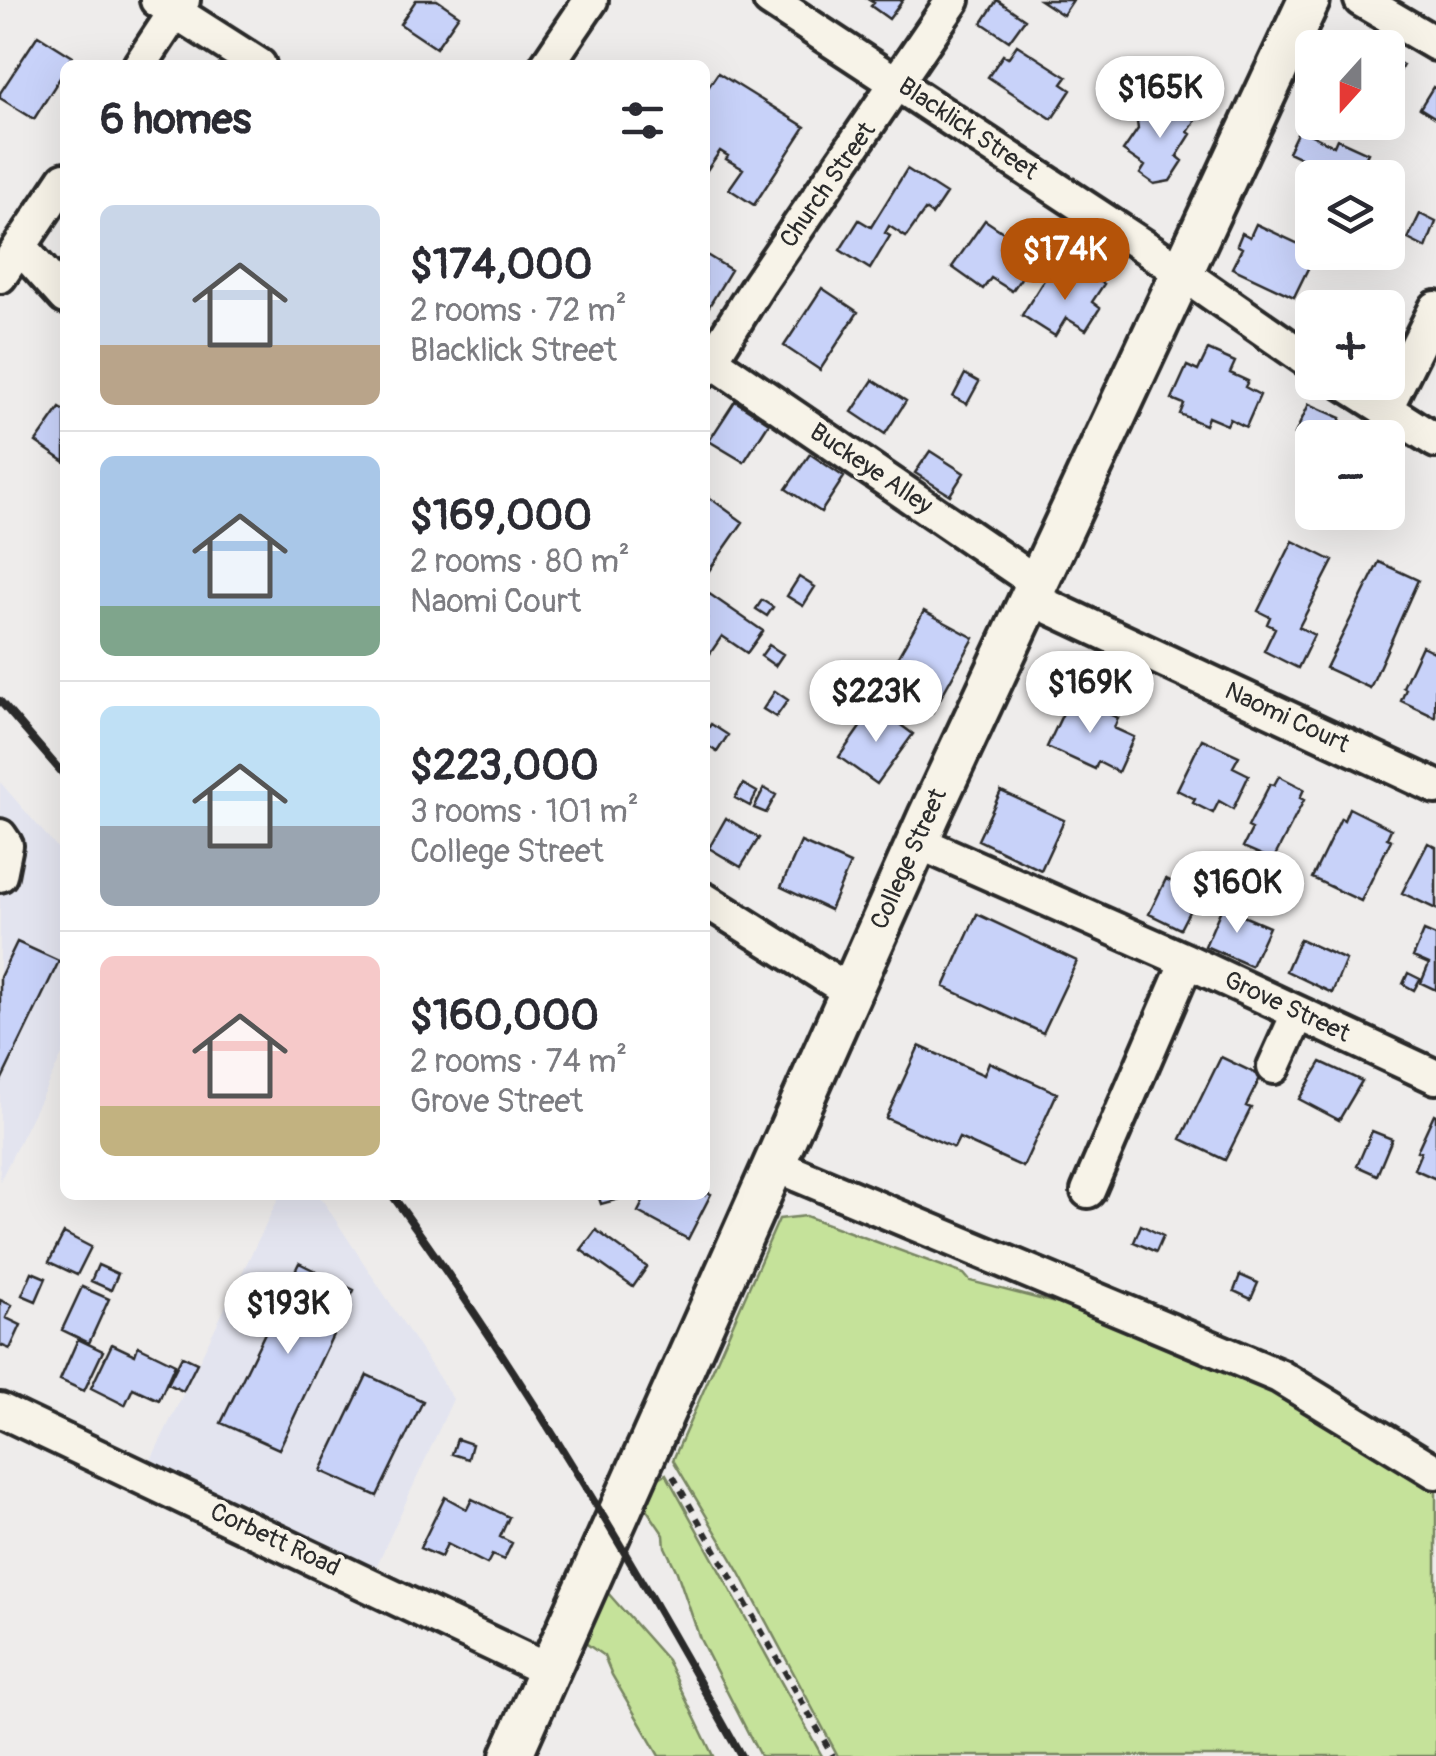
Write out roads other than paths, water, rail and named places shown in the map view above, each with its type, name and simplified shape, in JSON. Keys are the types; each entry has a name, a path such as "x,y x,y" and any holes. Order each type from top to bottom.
{"main road":[{"name":"College Street","path":"510,1756 849,992 1309,0"}],"street":[{"path":"550,60 592,0"},
{"name":"Blacklick Street","path":"770,0 898,82 1295,351"},
{"name":"Church Street","path":"710,358 953,0"},
{"path":"1362,0 1436,44"},
{"path":"143,60 172,4 252,60"},
{"path":"0,276 60,187"},
{"path":"20,247 60,291"},
{"path":"1385,410 1436,308"},
{"name":"Buckeye Alley","path":"710,364 1033,590"},
{"path":"1370,400 1436,441"},
{"name":"Naomi Court","path":"1033,590 1436,787"},
{"path":"0,836 6,845 0,875"},
{"name":"Grove Street","path":"918,842 1187,960 1436,1077"},
{"path":"710,903 849,992"},
{"path":"1088,1191 1187,960"},
{"path":"1274,1067 1298,1014"},
{"path":"772,1164 1279,1376 1436,1472"},
{"name":"Corbett Road","path":"0,1410 549,1670"}],"railway":[{"path":"0,701 60,770"},
{"path":"396,1200 575,1470 741,1756"}]}
